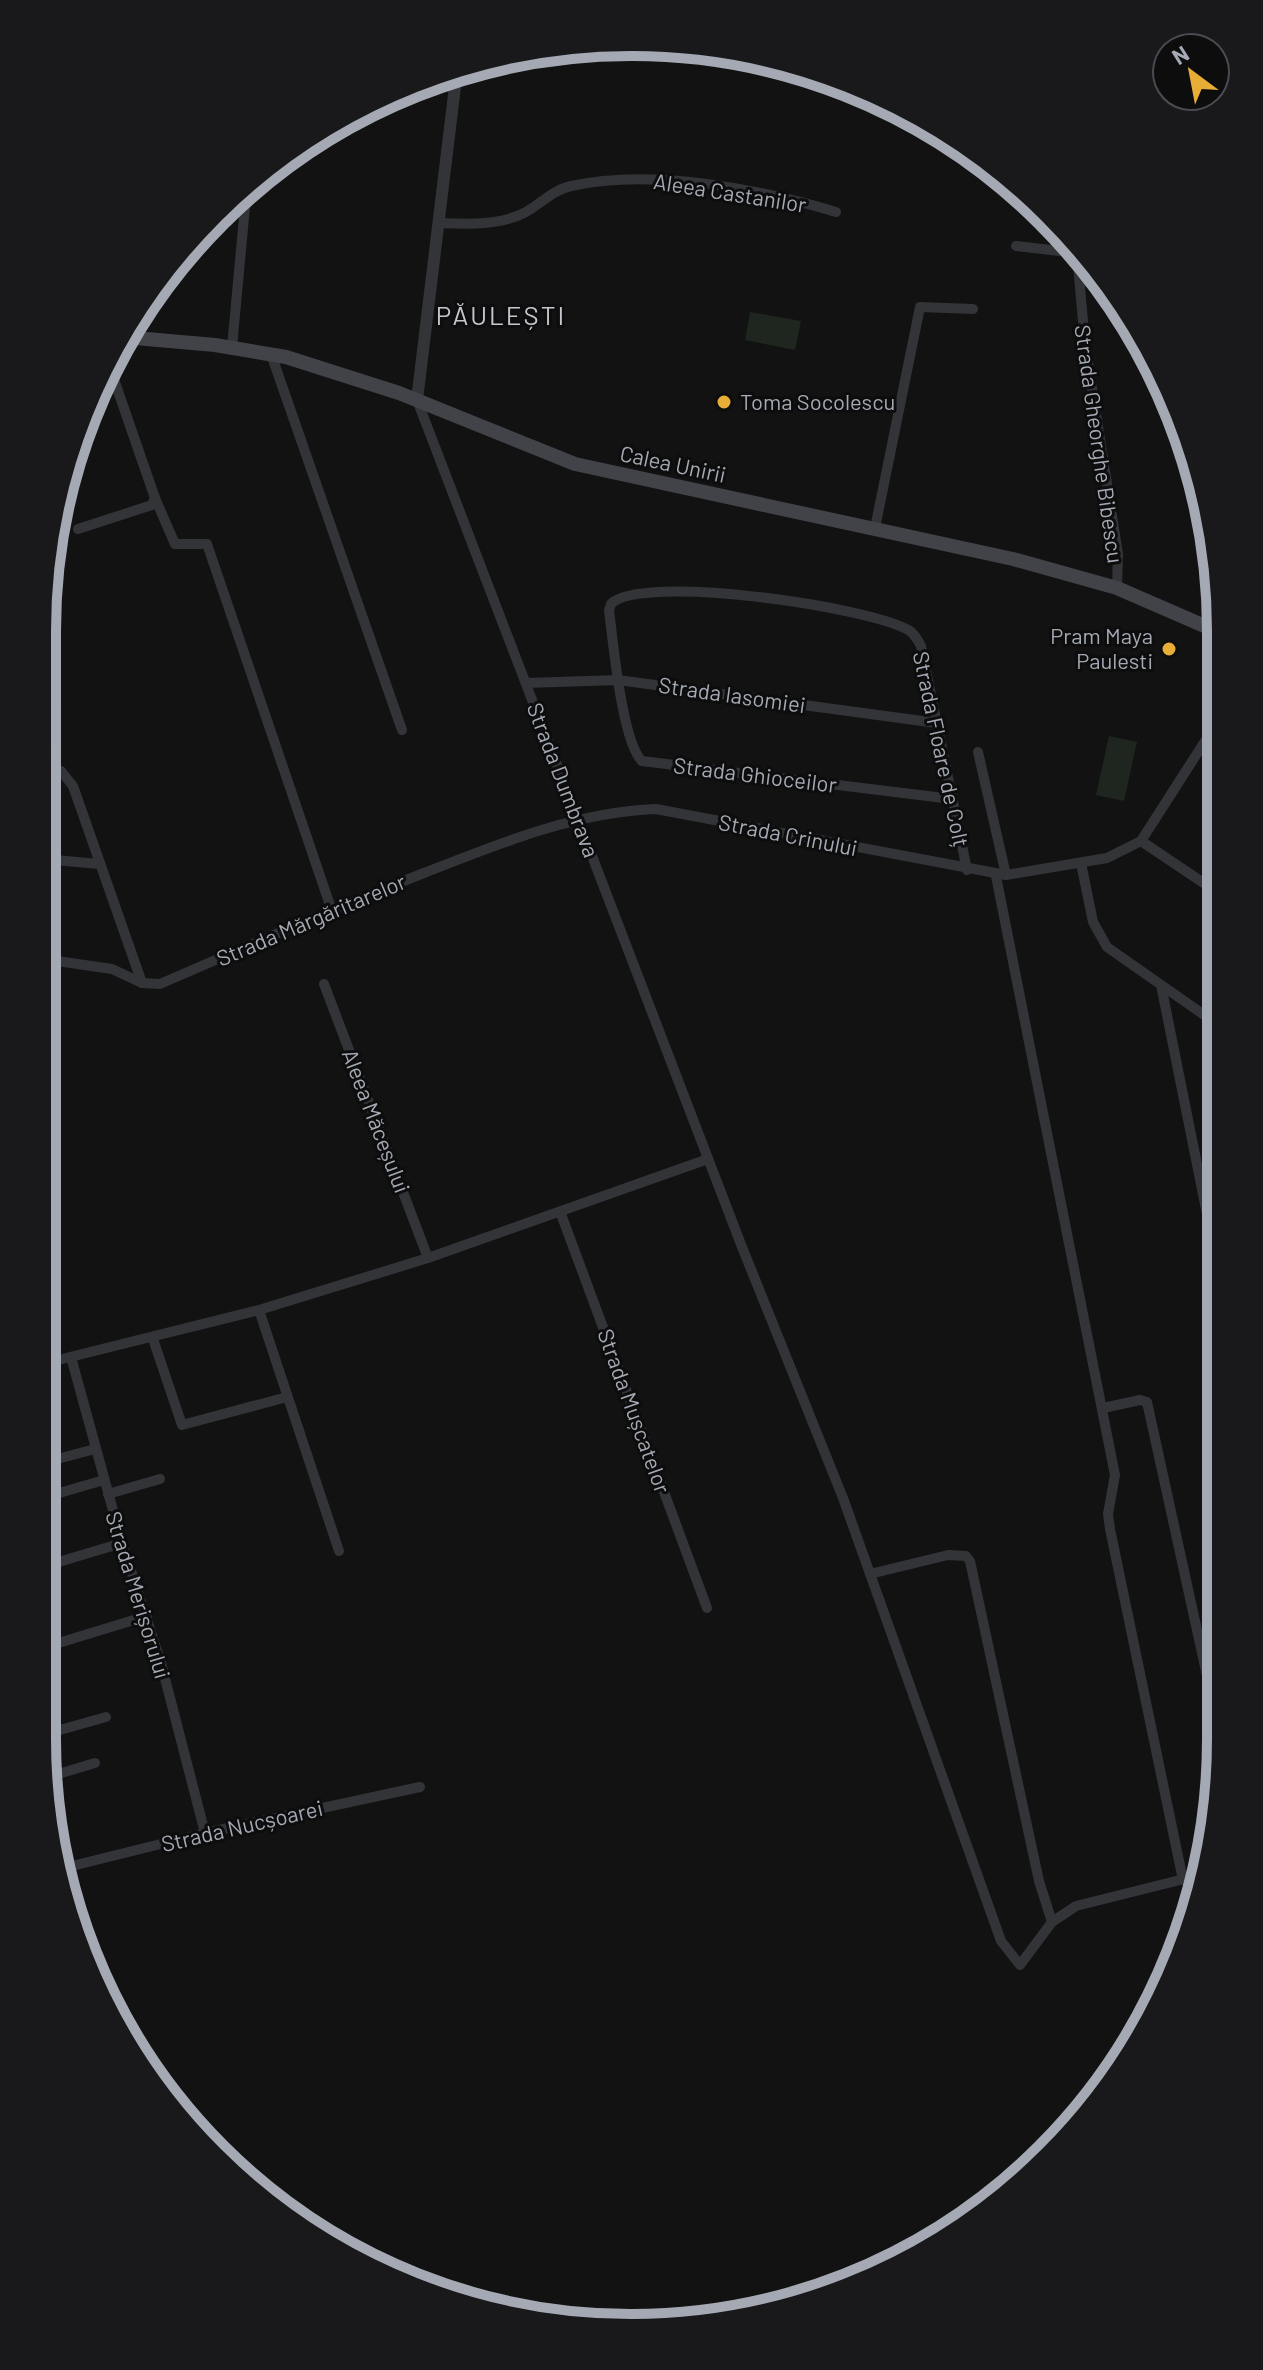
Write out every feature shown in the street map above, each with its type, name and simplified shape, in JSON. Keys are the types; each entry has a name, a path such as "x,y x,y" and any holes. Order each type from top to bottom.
{"main road":[{"name":"Calea Unirii","path":"137,338 271,354 417,400 575,464 1013,559 1117,588 1207,627"}],"street":[{"path":"417,400 455,84"},
{"name":"Aleea Castanilor","path":"439,223 492,222 519,215 568,187 649,179 676,180 836,212"},
{"path":"232,347 245,206"},
{"path":"1016,246 1063,251"},
{"name":"Strada Gheorghe Bibescu","path":"1078,269 1082,319 1118,554 1117,588"},
{"path":"875,528 920,307 973,309"},
{"path":"271,354 402,730"},
{"path":"114,379 155,498 175,544 207,544 332,911"},
{"name":"Strada Dumbrava","path":"417,400 870,1574 950,1791 991,1919 1001,1941 1020,1965 1052,1922"},
{"path":"78,529 152,505 155,498"},
{"name":"Strada Floare de Colț","path":"618,680 609,610 618,598 714,592 841,608 909,630 921,646 967,870"},
{"name":"Strada Iasomiei","path":"526,683 618,680 937,723"},
{"name":"Strada Ghioceilor","path":"618,680 634,750 642,761 952,799"},
{"path":"1001,876 1081,863 1124,851 1141,841 1207,738"},
{"path":"978,752 1115,1475 1108,1514 1110,1529 1183,1880"},
{"path":"56,770 61,771 73,786 142,983"},
{"name":"Strada Crinului","path":"578,820 627,810 656,809 1001,876"},
{"name":"Strada Mărgăritarelor","path":"142,983 160,984 470,855 578,820"},
{"path":"1141,841 1207,885"},
{"path":"56,860 100,864"},
{"path":"1081,863 1097,934 1107,947 1207,1017"},
{"path":"56,961 112,969 142,983"},
{"name":"Aleea Măceșului","path":"324,984 428,1258"},
{"path":"1161,985 1207,1214"},
{"path":"56,1361 153,1339 259,1310 428,1258 561,1214 708,1159"},
{"name":"Strada Mușcatelor","path":"561,1214 707,1608"},
{"path":"259,1310 339,1551"},
{"path":"153,1339 182,1425 287,1397"},
{"name":"Strada Merișorului","path":"71,1357 122,1543 147,1616 205,1833"},
{"path":"1103,1408 1140,1400 1147,1402 1207,1676"},
{"path":"56,1459 95,1449"},
{"path":"108,1494 160,1479"},
{"path":"56,1494 104,1480"},
{"path":"56,1563 122,1543"},
{"path":"870,1574 948,1555 966,1556 970,1561 1039,1881 1052,1922 1076,1906 1189,1878"},
{"path":"56,1644 147,1616"},
{"path":"56,1731 106,1717"},
{"path":"57,1774 95,1763"},
{"name":"Strada Nucșoarei","path":"71,1866 205,1833 420,1787"}],"shaded area":[{"path":"750,312 801,321 795,350 745,340"},
{"path":"1109,736 1137,742 1124,801 1096,795"}],"place":[{"name":"Toma Socolescu","path":"724,402"},
{"name":"Pram Maya Paulesti","path":"1169,649"}],"district":[{"name":"PĂULEȘTI","path":"501,316"}]}
